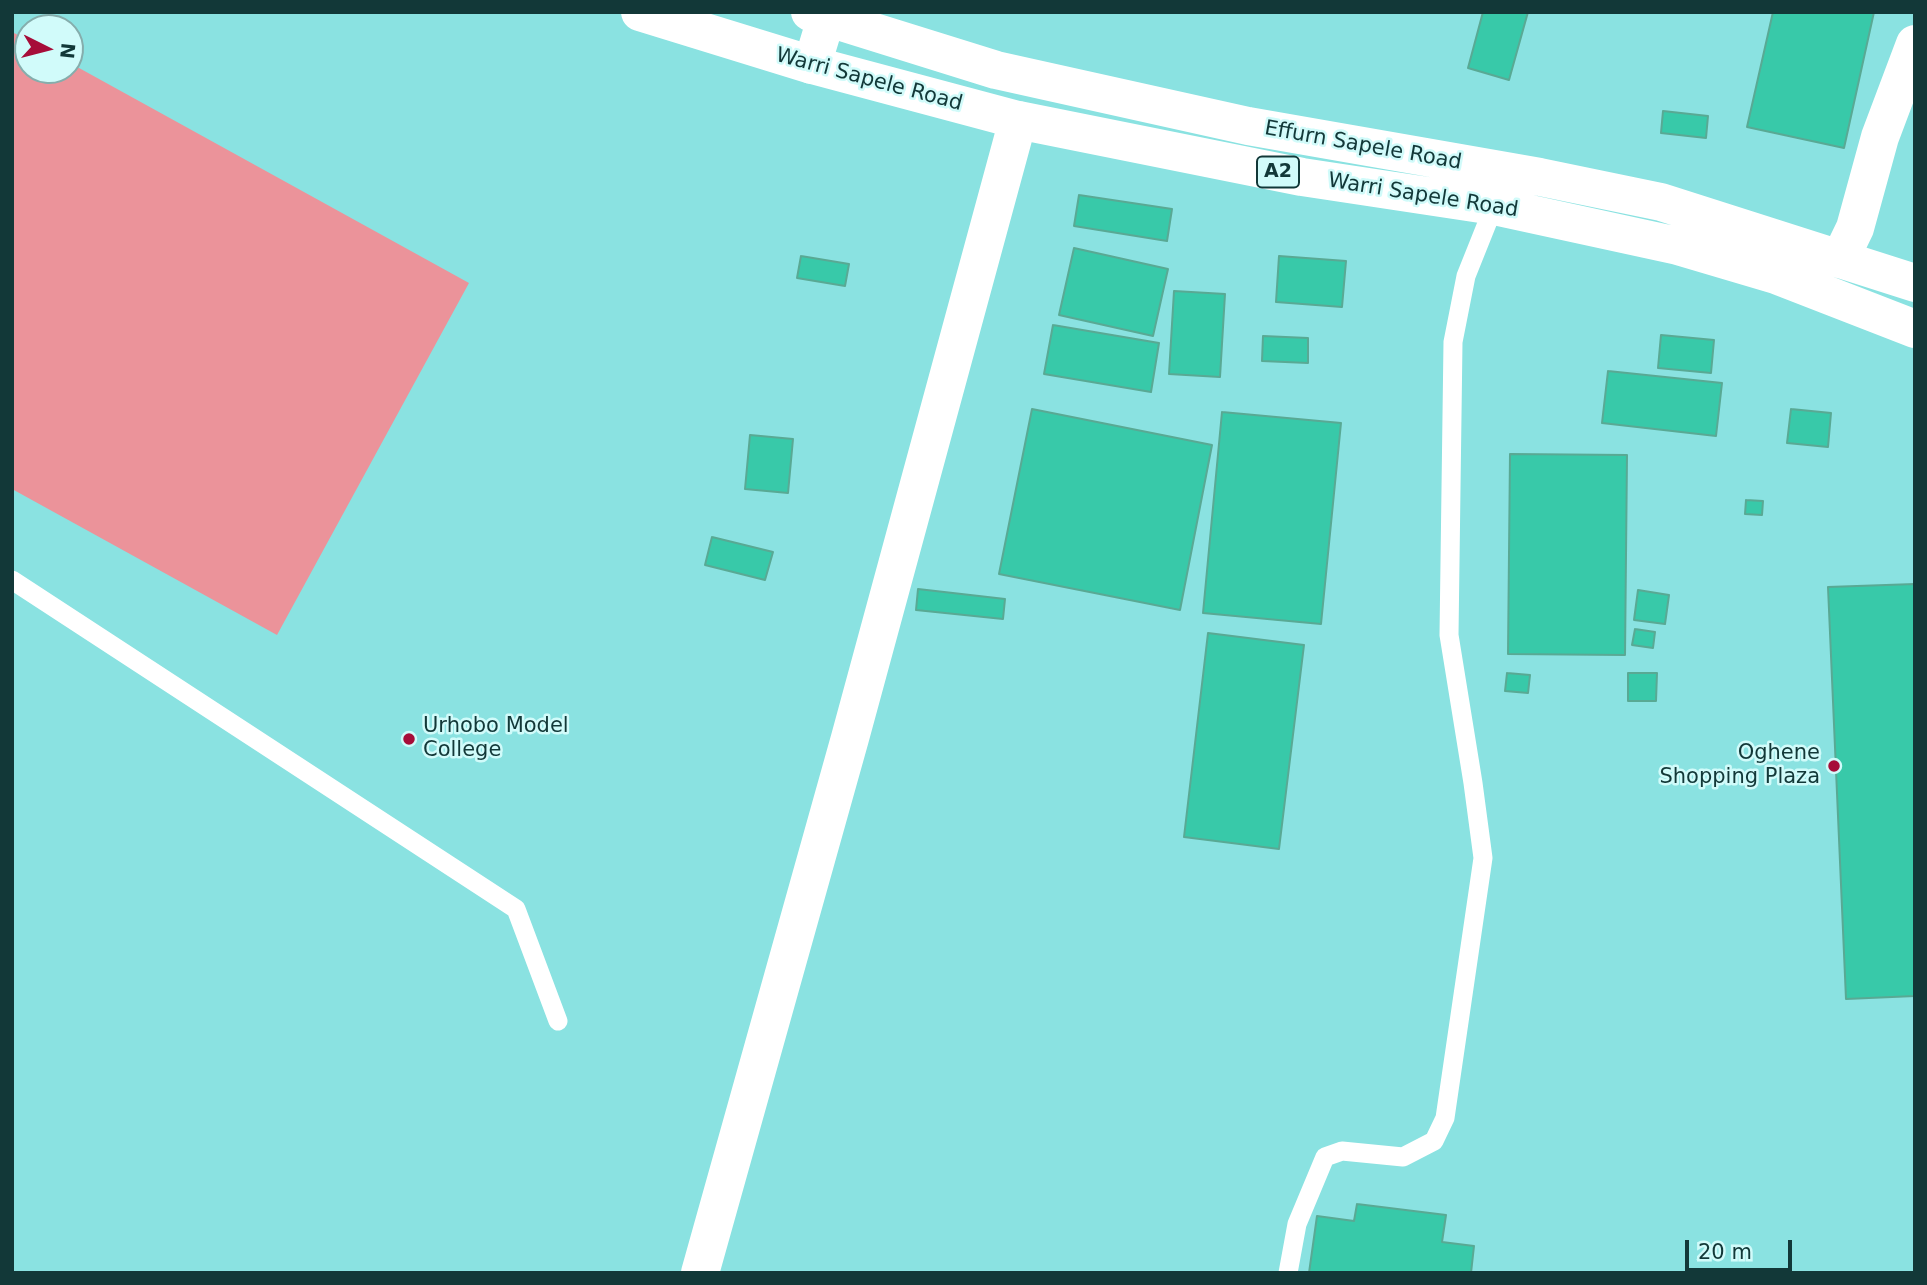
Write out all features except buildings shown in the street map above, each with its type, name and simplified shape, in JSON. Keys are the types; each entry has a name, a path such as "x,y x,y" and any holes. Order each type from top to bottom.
{"main road":[{"name":"Warri Sapele Road","path":"640,12 813,65 1018,120 1243,166 1494,206 1678,246 1776,275 1915,329"},
{"path":"813,65 822,14"},
{"name":"Effurn Sapele Road","path":"822,14 996,70 1248,126 1540,177 1661,202 1915,284"},
{"path":"1840,259 1855,228 1880,137 1915,44"},
{"path":"700,1273 846,752 1018,120"},
{"path":"1243,166 1248,126"}],"lane":[{"path":"1288,1273 1297,1224 1325,1157 1342,1152 1404,1157 1434,1141 1445,1118 1483,858 1449,635 1453,342 1466,276 1494,206"},
{"path":"12,580 516,909 558,1021"}],"shaded area":[{"path":"12,32 14,84 84,84 84,71 469,283 277,635 12,489"}],"place":[{"name":"Urhobo Model College","path":"409,739"},
{"name":"Oghene Shopping Plaza","path":"1834,766"}]}
